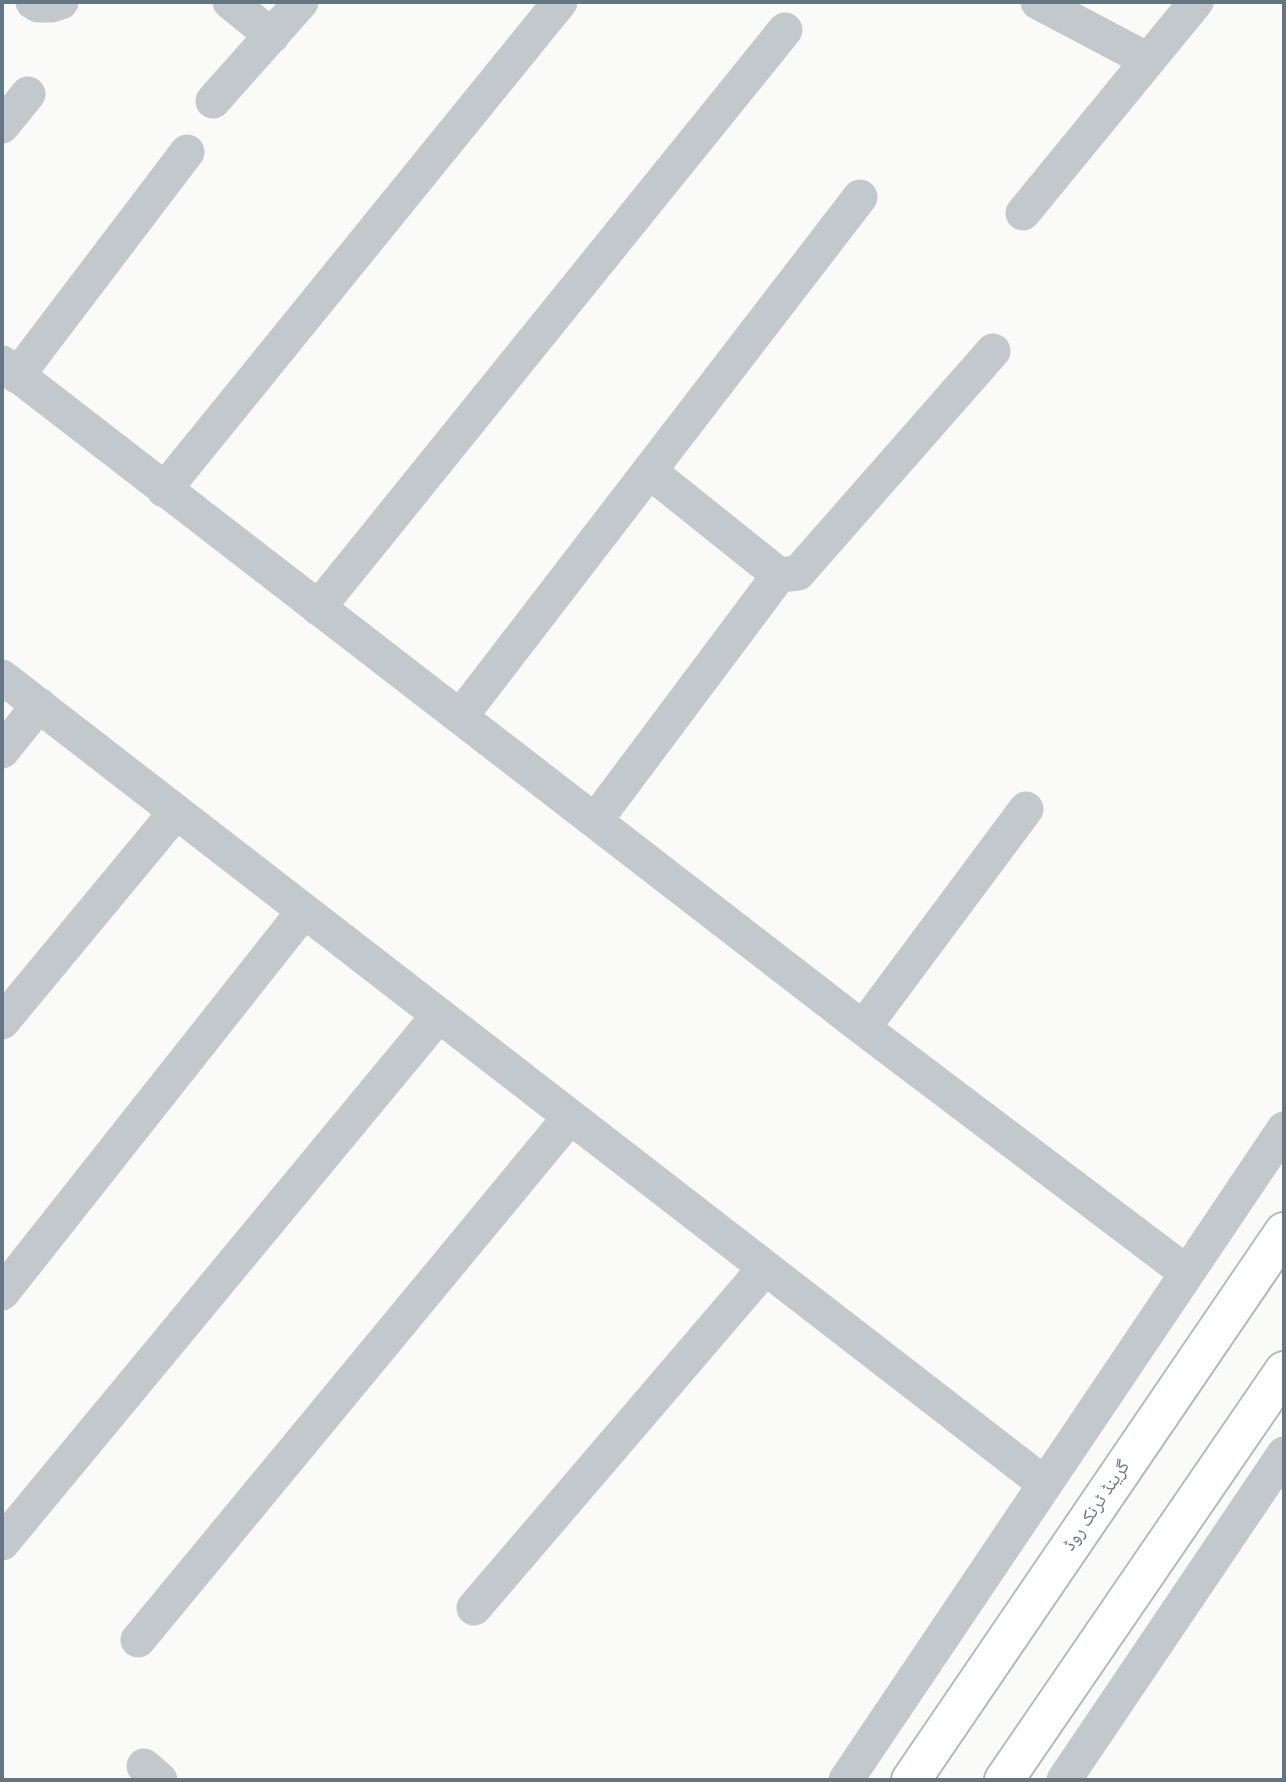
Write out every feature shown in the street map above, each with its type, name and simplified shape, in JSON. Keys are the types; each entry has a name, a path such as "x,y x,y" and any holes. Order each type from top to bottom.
{"highway":[{"name":"گرینڈ ٹرنک روڈ","path":"911,1780 1284,1232"},
{"path":"1004,1780 1284,1371"}],"street":[{"path":"33,2 38,5 52,5 61,2"},
{"path":"230,2 272,36"},
{"path":"212,101 301,2"},
{"path":"164,490 560,2"},
{"path":"1038,2 1146,60"},
{"path":"1023,213 1196,2"},
{"path":"318,608 785,30"},
{"path":"2,126 28,94"},
{"path":"187,152 9,369 863,1028 1187,1273"},
{"path":"460,717 860,197"},
{"path":"649,471 779,575 798,573 993,351"},
{"path":"595,821 779,575"},
{"path":"2,677 1045,1485"},
{"path":"2,751 39,705"},
{"path":"863,1028 1026,808"},
{"path":"2,1022 176,812"},
{"path":"2,1293 304,911"},
{"path":"2,1543 439,1015"},
{"path":"138,1640 570,1117"},
{"path":"846,1780 1284,1129"},
{"path":"474,1608 765,1268"},
{"path":"1064,1780 1284,1454"}]}
